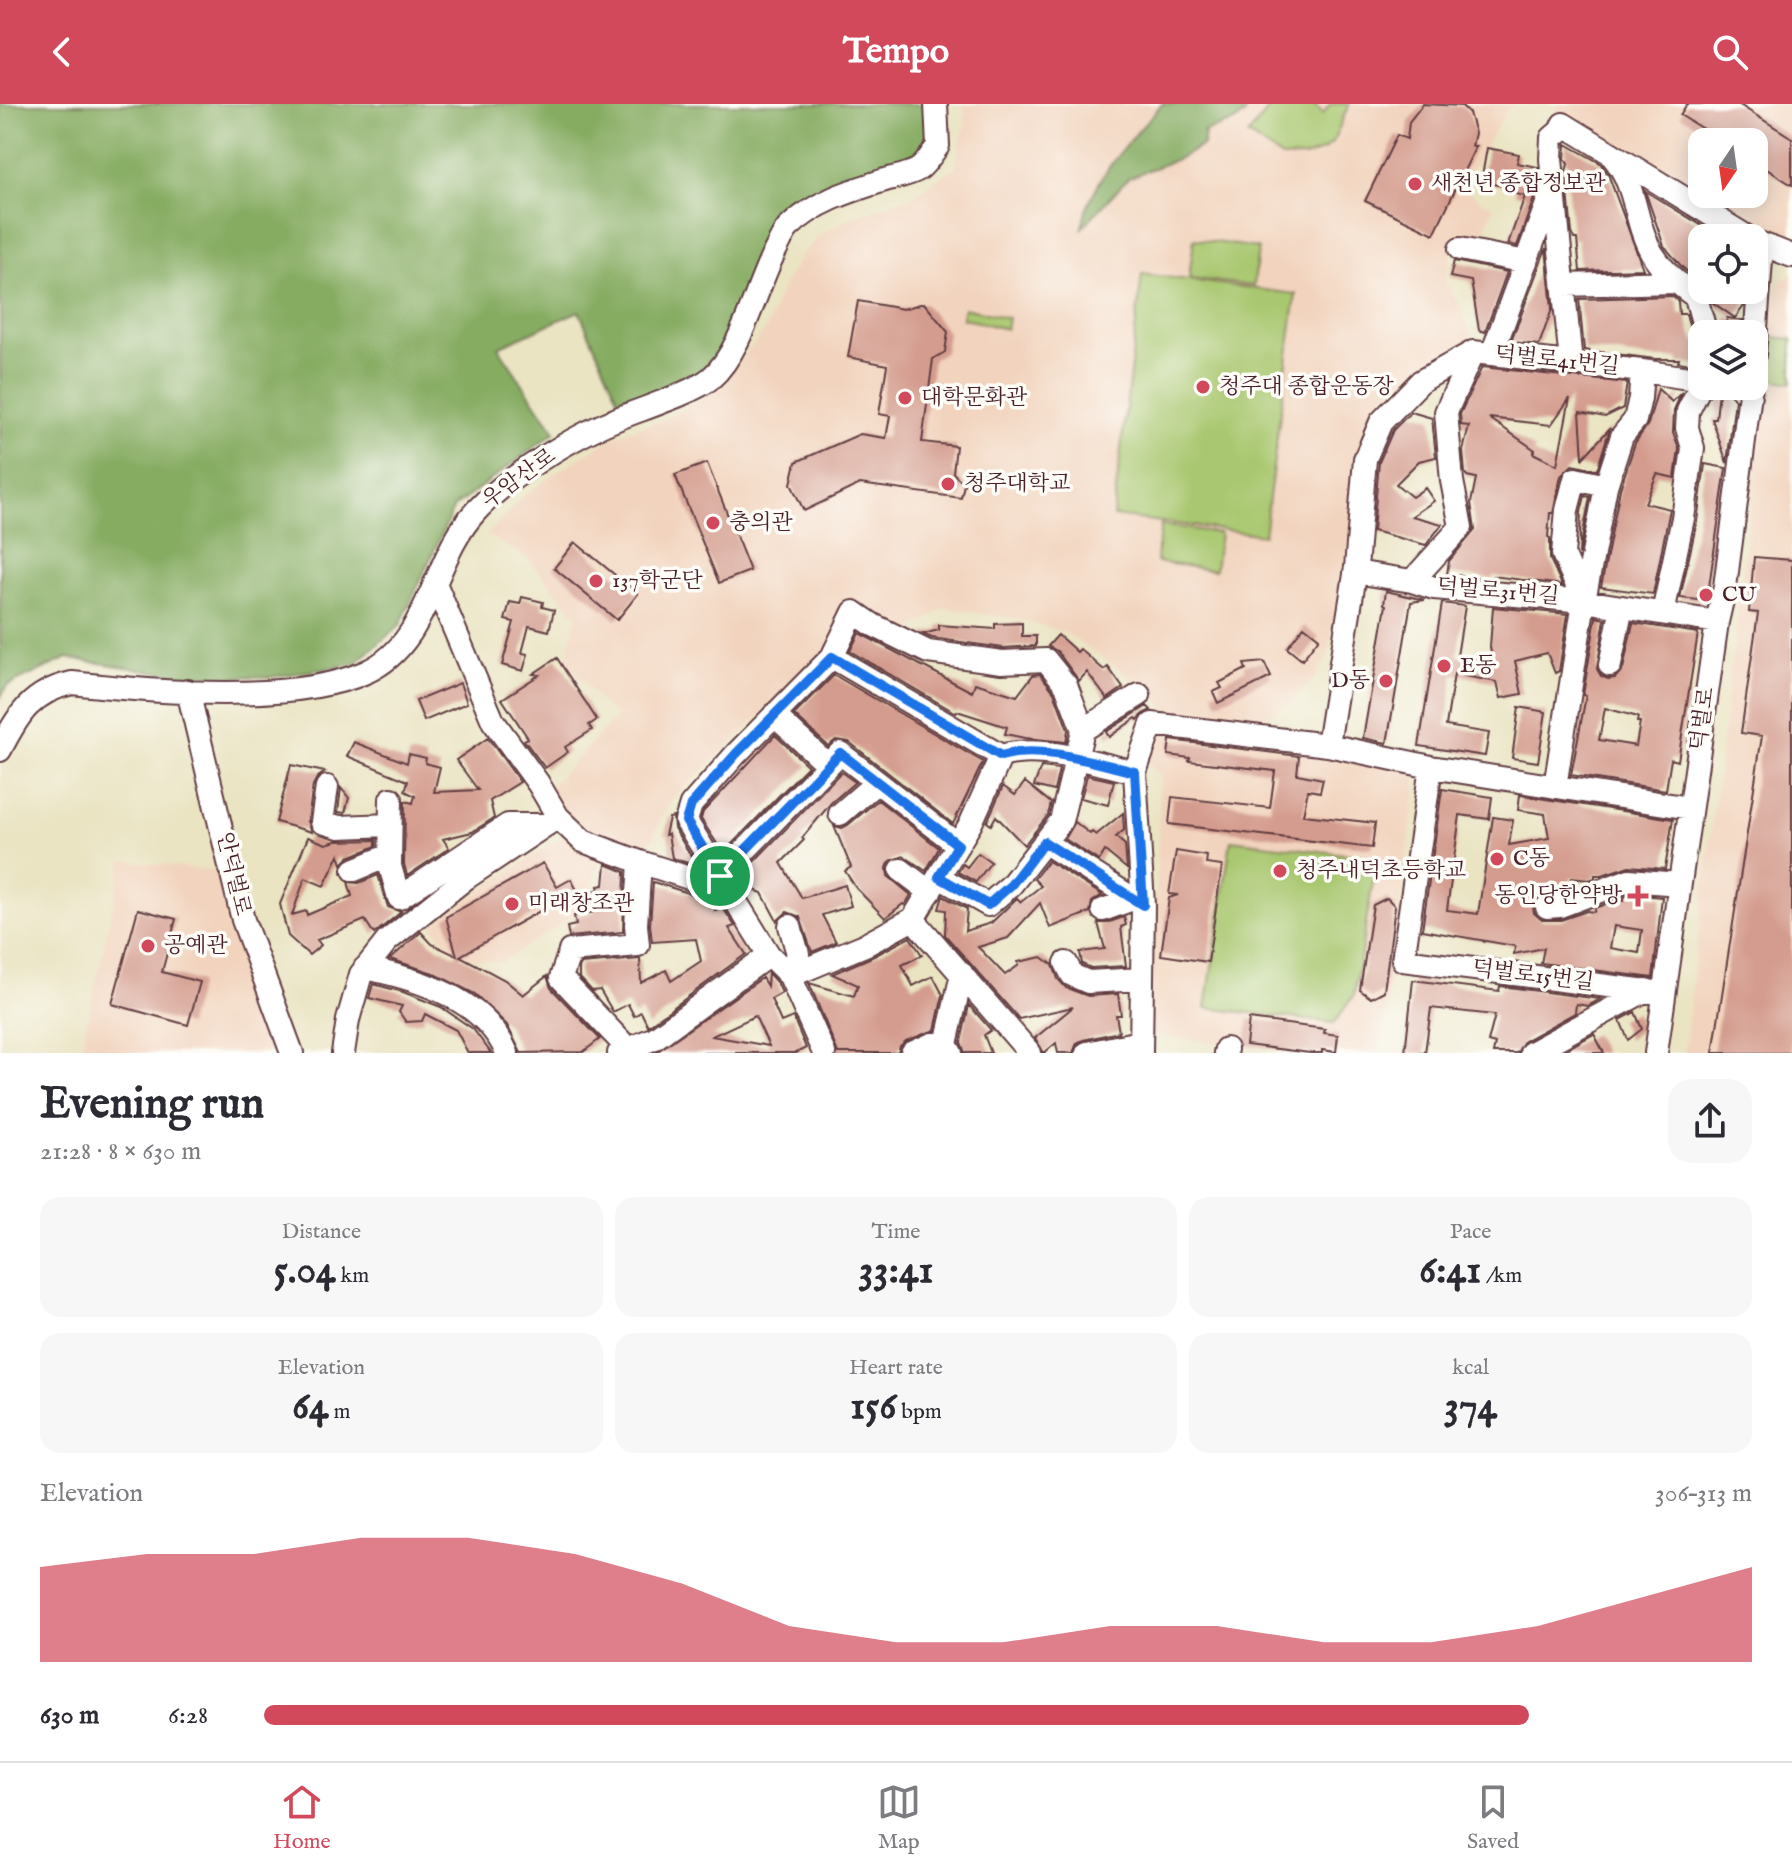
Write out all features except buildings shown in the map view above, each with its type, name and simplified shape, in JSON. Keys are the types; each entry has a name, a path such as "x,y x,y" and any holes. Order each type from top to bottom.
{"street":[{"name":"우암산로","path":"0,750 17,716 30,703 54,687 72,683 188,691 265,691 324,686 368,671 405,642 428,602 447,552 475,511 515,477 612,421 676,396 711,378 735,346 768,264 786,230 813,208 853,190 919,169 938,146 936,104"},
{"path":"1571,363 1552,138 1563,124 1726,224"},
{"path":"1608,151 1630,186 1651,252 1675,282 1696,297 1702,320"},
{"path":"1328,745 1355,572 1365,459 1381,422 1421,381 1483,353 1526,262 1554,184"},
{"path":"1768,247 1792,256"},
{"path":"1460,249 1526,262"},
{"path":"1564,285 1675,282"},
{"name":"덕벌로41번길","path":"1449,444 1446,412 1483,353 1642,371 1688,379"},
{"name":"덕벌로41번길","path":"1584,601 1606,486 1622,436 1635,420 1642,371"},
{"name":"덕벌로41번길","path":"1663,613 1693,448 1687,428 1688,411 1693,400"},
{"name":"덕벌로","path":"1656,1053 1654,992 1679,884 1717,622 1725,587 1746,400"},
{"name":"덕벌로31번길","path":"1412,581 1461,527 1449,444"},
{"name":"덕벌로31번길","path":"1555,787 1584,601 1563,554 1567,510 1575,479 1606,486"},
{"name":"덕벌로31번길","path":"1355,572 1412,581 1434,588 1584,601 1717,622"},
{"path":"435,583 493,721 538,783 552,821 583,841 640,862 725,884"},
{"path":"1610,665 1622,607"},
{"path":"824,1053 790,976 769,955 686,821 691,805 832,657 854,612 873,625 928,652 1002,662 1046,660 1066,685 1083,730 1061,821 1011,885 988,905 901,870"},
{"path":"832,657 1001,756"},
{"name":"안덕벌로","path":"188,691 243,920 292,1053"},
{"path":"1083,730 1139,695"},
{"path":"774,715 834,759 877,782 958,845"},
{"path":"1087,1053 1140,1047 1135,772 1152,724 1328,745 1431,767 1690,808"},
{"path":"790,976 867,944 913,919 971,823 1001,756 1016,751 1036,752 1135,772"},
{"path":"725,884 834,759"},
{"name":"덕벌로15번길","path":"1431,767 1403,960 1654,992"},
{"path":"840,814 877,782"},
{"path":"327,787 322,822 339,827 390,825"},
{"path":"391,799 390,866 399,898 415,919"},
{"path":"399,898 508,825 552,821"},
{"path":"343,1053 361,974 387,941 466,878 552,821"},
{"path":"1044,842 1138,902"},
{"path":"354,870 390,855"},
{"path":"640,862 636,925 638,945 570,951 561,978 627,1052 655,1038 769,955"},
{"path":"1547,907 1560,906 1629,880 1679,884"},
{"path":"1103,910 1138,902"},
{"path":"913,919 1030,1053"},
{"path":"790,926 798,954 790,976"},
{"path":"1066,963 1072,975 1088,982 1141,979"},
{"path":"365,968 429,986 475,1010 500,1037 507,1053"},
{"path":"912,1053 932,1044 949,1048 962,974"},
{"path":"1531,1053 1654,992"}],"shaded area":[{"name":"청주대학교","path":"964,104 1521,104 1509,107 1473,168 1468,185 1471,193 1481,201 1494,205 1479,249 1453,246 1445,282 1460,305 1473,340 1449,350 1404,381 1376,405 1362,434 1346,571 1327,658 1315,677 1289,704 1255,723 1206,730 1180,725 1165,710 1153,691 1064,632 1018,619 945,608 910,630 884,628 846,599 826,652 669,803 643,858 584,836 547,790 616,717 565,663 577,616 528,559 487,535 521,498 560,470 617,435 665,419 714,392 766,329 783,285 817,237 847,219 915,195 955,167 965,123"},
{"path":"1558,104 1792,104 1792,243 1768,243 1768,224 1736,224 1709,208 1768,208 1768,128 1688,128 1688,195 1556,117"},
{"path":"1792,275 1792,1053 1684,1053 1764,400 1768,400 1768,364 1777,290 1781,280"},
{"name":"청주내덕초등학교","path":"1167,730 1419,765 1380,1053 1310,1053 1151,1035 1160,775 1143,759"},
{"path":"567,833 601,857 589,889 571,917 502,962 466,958 448,947 431,924"},
{"path":"123,860 223,872 284,1053 80,1053"}],"green space":[{"path":"0,104 924,104 929,118 927,147 912,164 788,215 725,347 704,375 622,407 579,311 498,347 555,432 454,507 400,625 355,664 272,677 183,676 67,658 7,686 0,698"},
{"path":"1162,104 1247,104 1245,114 1234,122 1203,132 1203,145 1180,158 1128,178 1082,228 1086,211 1102,177"},
{"path":"1273,104 1314,104 1323,114 1330,104 1349,104 1333,142 1324,150 1305,157 1282,158 1248,135"},
{"path":"1194,239 1258,248 1254,286 1189,278"},
{"path":"1142,274 1296,294 1264,535 1113,516"},
{"path":"964,308 1008,318 1006,329 962,318"},
{"path":"1774,337 1792,339 1792,383 1770,379"},
{"path":"1161,525 1220,533 1215,570 1156,562"},
{"path":"1231,840 1377,858 1354,995 1334,1023 1206,1008"}],"place":[{"name":"새천년 종합정보관","path":"1415,184"},
{"name":"청주대 종합운동장","path":"1203,387"},
{"name":"대학문화관","path":"905,398"},
{"name":"청주대학교","path":"948,484"},
{"name":"충의관","path":"713,523"},
{"name":"137학군단","path":"596,581"},
{"name":"CU","path":"1706,595"},
{"name":"E동","path":"1444,666"},
{"name":"D동","path":"1386,681"},
{"name":"C동","path":"1497,859"},
{"name":"청주내덕초등학교","path":"1280,871"},
{"name":"동인당한약방","path":"1638,896"},
{"name":"미래창조관","path":"512,904"},
{"name":"공예관","path":"148,946"}],"route":[{"path":"832,657 1001,756 1016,751 1036,752 1135,772 1143,905 1044,842 1011,885 988,905 939,877 958,845 840,753 720,876 686,821 691,805 736,754 832,657"}]}
